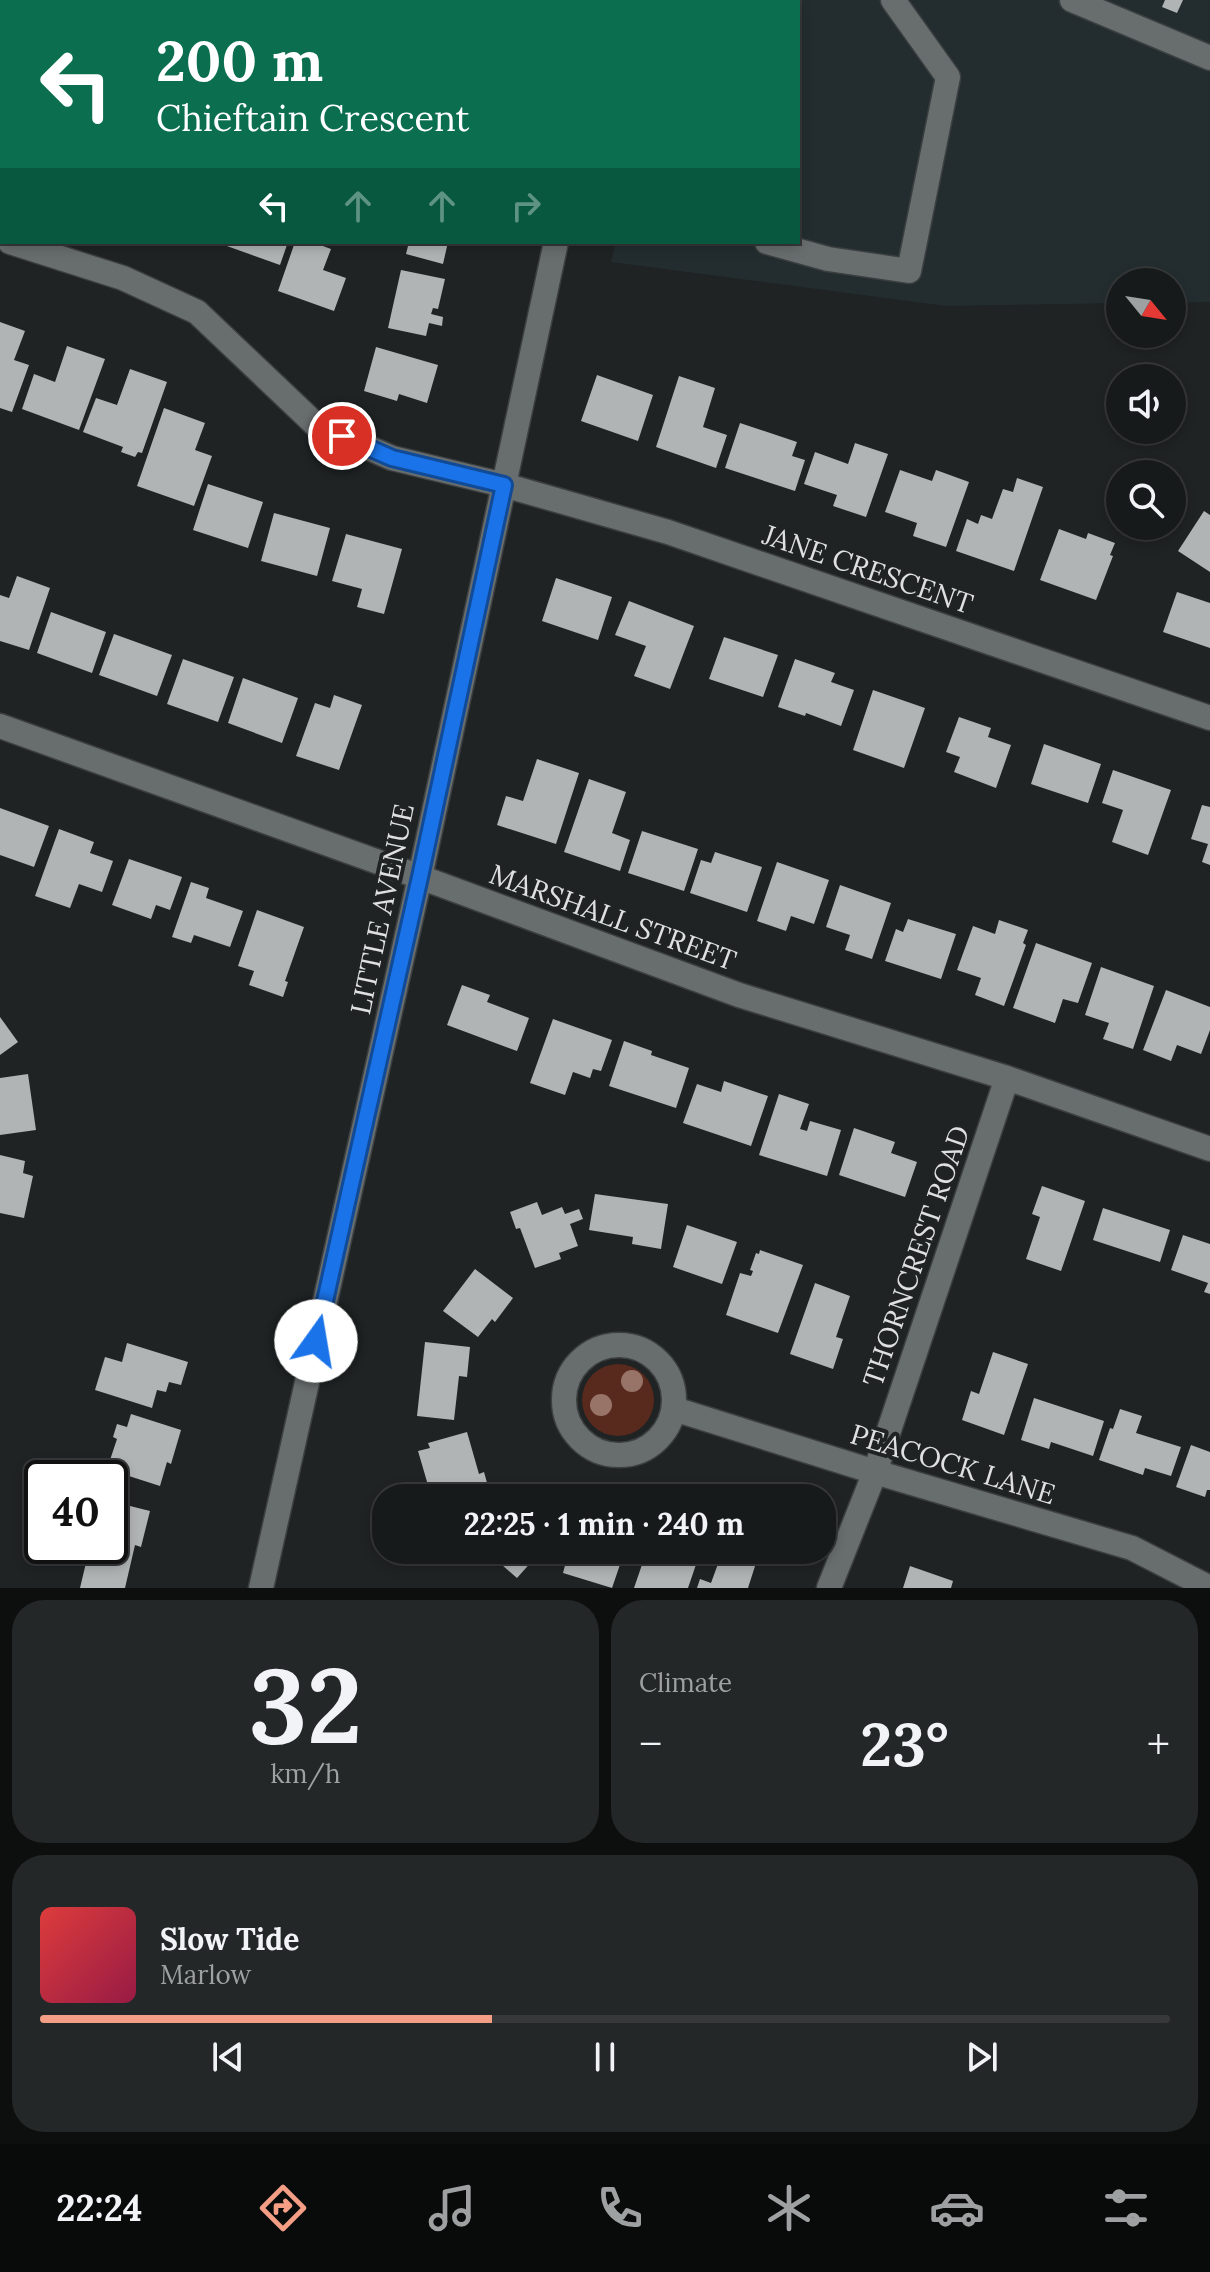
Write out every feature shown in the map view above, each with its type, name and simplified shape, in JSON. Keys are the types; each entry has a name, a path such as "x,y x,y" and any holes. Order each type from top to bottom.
{"street":[{"path":"774,244 828,259 909,271 948,77 893,0"},
{"path":"1072,0 1210,58"},
{"name":"JANE CRESCENT","path":"16,244 123,278 197,312 316,425 392,458 504,485 668,532 1210,718"},
{"name":"LITTLE AVENUE","path":"261,1588 420,877 556,244"},
{"name":"MARSHALL STREET","path":"0,726 739,995 1007,1078 1210,1149"},
{"name":"THORNCREST ROAD","path":"829,1588 875,1472 1007,1078"},
{"path":"624,1345 641,1349 657,1359 668,1373 674,1390 674,1409 669,1426 657,1441 642,1451 623,1456 605,1455 588,1447 574,1434 566,1417 563,1399 566,1381 575,1366 589,1353 606,1346 624,1345"},
{"name":"PEACOCK LANE","path":"674,1409 1132,1548 1210,1588"}],"shaded area":[{"path":"800,0 1210,0 1210,302 1186,303 1186,268 1106,268 1106,303 946,306 611,262 616,244 800,244"},
{"path":"618,1364 638,1370 648,1380 654,1400 648,1420 638,1430 618,1436 598,1430 588,1420 582,1400 588,1380 598,1370"}],"building":[{"path":"1165,0 1183,0 1177,13 1162,7"},
{"path":"224,244 287,244 280,265"},
{"path":"294,244 317,244 331,249 323,270 346,278 334,311 278,291"},
{"path":"408,244 448,244 443,264 406,254"},
{"path":"401,270 445,279 438,309 433,308 431,314 443,317 442,326 429,323 426,336 388,328"},
{"path":"0,322 25,331 14,360 29,365 12,412 0,408"},
{"path":"67,346 105,359 79,430 22,409 34,374 55,382"},
{"path":"376,347 438,365 427,403 399,394 397,401 364,391"},
{"path":"130,369 167,382 142,453 138,452 135,457 121,452 123,447 83,432 96,398 117,405"},
{"path":"597,375 653,395 638,441 581,421"},
{"path":"679,376 715,388 703,427 727,435 716,468 656,447"},
{"path":"164,408 205,423 195,450 212,456 194,506 137,486"},
{"path":"740,423 797,442 792,456 805,460 795,491 725,468"},
{"path":"855,443 888,454 866,517 833,506 837,495 804,484 815,452 848,464"},
{"path":"900,470 932,481 936,470 969,482 946,547 913,536 917,523 885,512"},
{"path":"1017,478 1043,487 1014,571 956,551 967,519 978,524 981,515 992,519 1003,489 1013,492"},
{"path":"208,484 263,502 248,548 193,530"},
{"path":"1204,511 1210,515 1210,572 1178,551"},
{"path":"274,513 330,528 317,576 261,561"},
{"path":"1059,529 1086,539 1088,533 1115,543 1096,600 1040,580"},
{"path":"346,534 402,549 384,614 357,607 362,589 332,581"},
{"path":"17,576 50,588 29,650 0,641 0,595 9,598"},
{"path":"556,578 612,597 598,640 542,621"},
{"path":"1177,592 1210,603 1210,648 1163,632"},
{"path":"629,601 694,626 670,689 634,676 646,646 615,635"},
{"path":"51,612 106,632 92,673 37,653"},
{"path":"114,634 172,655 157,696 99,675"},
{"path":"724,637 778,655 763,697 709,679"},
{"path":"183,659 234,677 218,722 167,704"},
{"path":"795,659 835,673 831,682 854,690 841,726 778,707"},
{"path":"243,678 298,698 282,743 228,723"},
{"path":"873,690 925,708 904,768 853,750"},
{"path":"334,695 362,705 339,770 296,756 315,703 330,708"},
{"path":"959,717 991,728 988,737 1011,745 996,788 954,772 960,757 946,752"},
{"path":"1044,744 1101,764 1088,803 1031,784"},
{"path":"537,759 579,773 556,844 497,825 506,796 523,801"},
{"path":"1113,770 1171,790 1148,855 1112,842 1123,810 1102,803"},
{"path":"589,779 626,792 612,833 630,840 620,871 564,852"},
{"path":"1202,805 1210,807 1210,865 1202,862 1208,844 1191,839"},
{"path":"0,808 49,826 34,867 0,855"},
{"path":"59,829 94,842 90,853 113,861 102,892 79,884 70,908 35,896"},
{"path":"642,831 698,849 684,891 628,873"},
{"path":"715,852 762,867 747,912 690,893 701,860 711,863"},
{"path":"129,859 182,877 170,910 156,905 151,919 112,905"},
{"path":"777,862 829,880 814,924 791,916 786,931 757,921"},
{"path":"191,882 209,888 206,898 243,911 230,947 194,935 191,943 172,937"},
{"path":"840,885 891,903 872,959 845,950 850,935 826,927"},
{"path":"257,910 304,927 285,981 288,982 283,997 249,985 254,971 238,966"},
{"path":"908,919 956,934 941,979 885,961 896,929 903,932"},
{"path":"999,920 1028,930 1023,943 1026,945 1004,1006 975,995 981,978 957,970 973,926 995,934"},
{"path":"1036,943 1092,963 1078,1003 1063,999 1055,1023 1013,1008"},
{"path":"1101,967 1154,986 1133,1049 1103,1039 1109,1023 1085,1015"},
{"path":"462,985 490,995 487,1002 529,1018 517,1051 447,1025"},
{"path":"1166,990 1210,1007 1210,1030 1201,1054 1177,1045 1171,1061 1143,1050"},
{"path":"0,1017 18,1042 0,1055"},
{"path":"553,1019 612,1040 601,1071 593,1069 590,1078 573,1072 565,1095 530,1083"},
{"path":"624,1041 652,1051 651,1055 689,1068 676,1108 609,1086"},
{"path":"28,1074 36,1130 0,1135 0,1078"},
{"path":"724,1081 768,1096 751,1146 683,1123 697,1084 721,1092"},
{"path":"779,1094 809,1104 800,1129 807,1131 810,1121 841,1130 827,1176 759,1155"},
{"path":"854,1128 895,1142 891,1153 917,1162 905,1197 839,1175"},
{"path":"0,1155 25,1161 23,1173 33,1176 24,1218 0,1213"},
{"path":"1042,1186 1085,1201 1061,1271 1026,1259 1040,1217 1032,1214"},
{"path":"595,1194 668,1204 661,1249 632,1244 633,1237 589,1230"},
{"path":"537,1202 542,1215 562,1207 565,1214 579,1209 583,1219 570,1224 578,1246 559,1253 561,1259 535,1268 520,1228 516,1229 510,1212"},
{"path":"1103,1208 1170,1230 1160,1262 1093,1240"},
{"path":"687,1225 737,1242 722,1284 673,1267"},
{"path":"1183,1235 1210,1244 1210,1294 1204,1292 1208,1283 1171,1270"},
{"path":"760,1250 803,1265 778,1333 726,1315 740,1273 751,1276 753,1271 750,1270"},
{"path":"475,1269 513,1298 495,1322 492,1319 478,1337 443,1311"},
{"path":"815,1283 850,1296 836,1337 843,1339 833,1369 790,1354"},
{"path":"425,1342 470,1347 467,1377 459,1376 454,1420 417,1416"},
{"path":"127,1343 188,1362 181,1385 169,1382 166,1392 157,1390 152,1408 95,1390 105,1357 122,1362"},
{"path":"993,1352 1028,1364 1004,1435 962,1420 971,1391 979,1394"},
{"path":"1034,1398 1104,1421 1093,1456 1051,1442 1049,1449 1021,1440"},
{"path":"1120,1409 1142,1416 1136,1433 1181,1447 1171,1476 1145,1468 1143,1475 1099,1460"},
{"path":"131,1414 181,1430 171,1464 167,1462 160,1486 128,1476 128,1460 110,1460 117,1439 113,1437 117,1424 127,1427"},
{"path":"467,1432 479,1474 484,1472 487,1484 428,1484 418,1451 430,1448 428,1443"},
{"path":"1191,1445 1210,1452 1210,1490 1207,1490 1205,1497 1176,1487"},
{"path":"128,1506 150,1511 141,1547 135,1545 125,1588 80,1588 86,1564 128,1564"},
{"path":"501,1564 530,1564 517,1578"},
{"path":"565,1564 620,1564 612,1588 563,1573"},
{"path":"642,1564 696,1564 688,1588 634,1588"},
{"path":"718,1564 756,1564 748,1588 697,1588 700,1579 711,1583"},
{"path":"910,1566 953,1581 951,1588 903,1588"}],"route":[{"path":"316,1341 504,485 392,458 342,436"}]}
